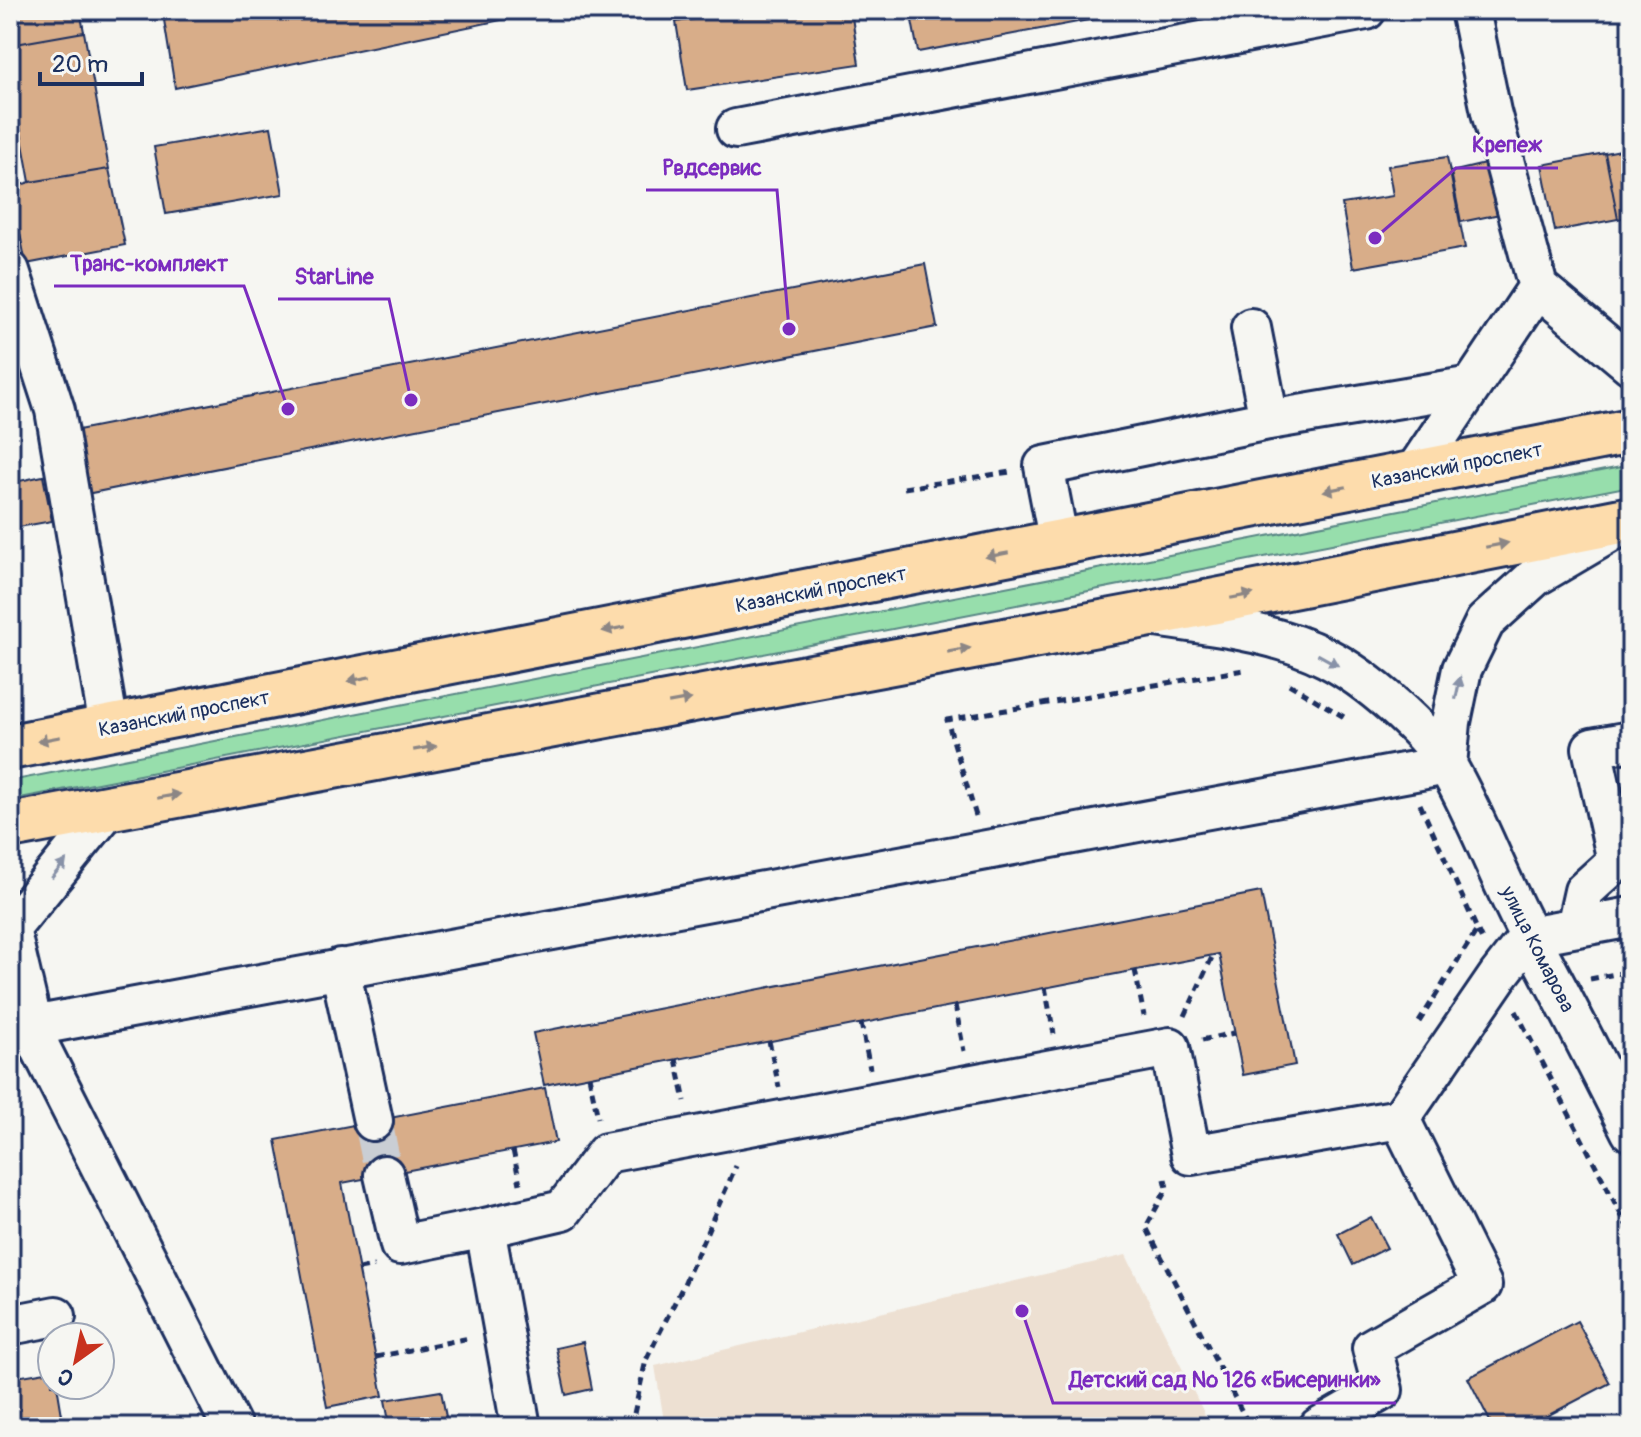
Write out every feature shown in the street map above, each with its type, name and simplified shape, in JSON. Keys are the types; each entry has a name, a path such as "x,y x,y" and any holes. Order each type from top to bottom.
{"main road":[{"name":"Казанский проспект","path":"10,747 1631,431"},
{"path":"10,826 1145,615 1631,519"}],"street":[{"path":"736,129 1366,10"},
{"path":"1470,10 1491,112 1538,287 1631,365"},
{"path":"1413,474 1538,287"},
{"path":"14,295 55,410 109,727"},
{"path":"1251,328 1269,420"},
{"path":"1059,543 1044,466 1269,420 1472,386"},
{"path":"33,1026 1447,765 1451,722 1462,669 1485,622 1536,576 1631,519"},
{"name":"улица Комарова","path":"1145,615 1273,636 1328,659 1373,689 1408,719 1447,765 1529,936 1558,985 1631,1132"},
{"path":"1576,927 1584,891 1617,861 1592,748 1631,741"},
{"path":"110,806 10,929 23,993 41,1049 232,1427"},
{"path":"384,1175 400,1245 563,1210 606,1153 1160,1049 1191,1155 1400,1119 1529,936 1631,917"},
{"path":"340,968 373,1121"},
{"path":"1319,1427 1383,1390 1372,1348 1482,1285 1400,1119"},
{"path":"485,1228 521,1427"},
{"path":"10,1325 56,1316"}],"path":[{"path":"904,488 1044,466"},
{"path":"987,849 947,720 1246,670"},
{"path":"1287,682 1361,727"},
{"path":"1406,772 1498,976 1631,1234"},
{"path":"1160,1049 1213,955"},
{"path":"1135,970 1160,1049"},
{"path":"1045,987 1061,1068"},
{"path":"955,1005 970,1085"},
{"path":"861,1023 877,1102"},
{"path":"631,1427 646,1360 770,1122 769,1041"},
{"path":"676,1059 693,1137"},
{"path":"589,1076 606,1153"},
{"path":"376,1357 504,1331"}],"shaded area":[{"path":"1126,1255 1211,1427 665,1427 655,1366"}],"green space":[{"path":"1631,465 1631,486 10,800 10,781"}],"building":[{"path":"10,10 80,10 84,32 10,45"},
{"path":"211,10 549,10 175,88 164,20"},
{"path":"753,10 851,10 859,64 687,90 676,22"},
{"path":"910,10 1142,10 918,52"},
{"path":"84,32 109,169 30,182 10,73 10,45"},
{"path":"271,127 283,194 166,214 154,147"},
{"path":"1631,148 1631,216 1618,219 1605,153"},
{"path":"1605,153 1618,219 1555,231 1542,165"},
{"path":"1447,157 1465,248 1353,268 1342,204 1393,196 1388,166"},
{"path":"1489,163 1500,214 1461,222 1451,172"},
{"path":"109,169 125,245 26,264 11,188"},
{"path":"925,264 937,327 81,495 68,432"},
{"path":"43,476 52,521 13,528 10,483"},
{"path":"1261,892 1295,1065 1243,1075 1219,954 544,1085 533,1033"},
{"path":"545,1088 556,1142 342,1183 383,1396 327,1407 276,1140"},
{"path":"1371,1217 1387,1248 1353,1265 1338,1234"},
{"path":"1577,1321 1610,1383 1526,1427 1493,1427 1468,1378"},
{"path":"583,1342 592,1389 566,1395 556,1348"},
{"path":"36,1374 36,1401 60,1401 64,1427 10,1427 10,1378"},
{"path":"441,1391 448,1427 390,1427 385,1400"}],"tunnel":[{"path":"373,1121 384,1175"}],"place":[{"name":"Крепеж","path":"1375,238"},
{"name":"Рвдсервис","path":"789,329"},
{"name":"StarLine","path":"411,400"},
{"name":"Транс-комплект","path":"288,409"},
{"name":"Детский сад № 126 «Бисеринки»","path":"1022,1311"}]}
